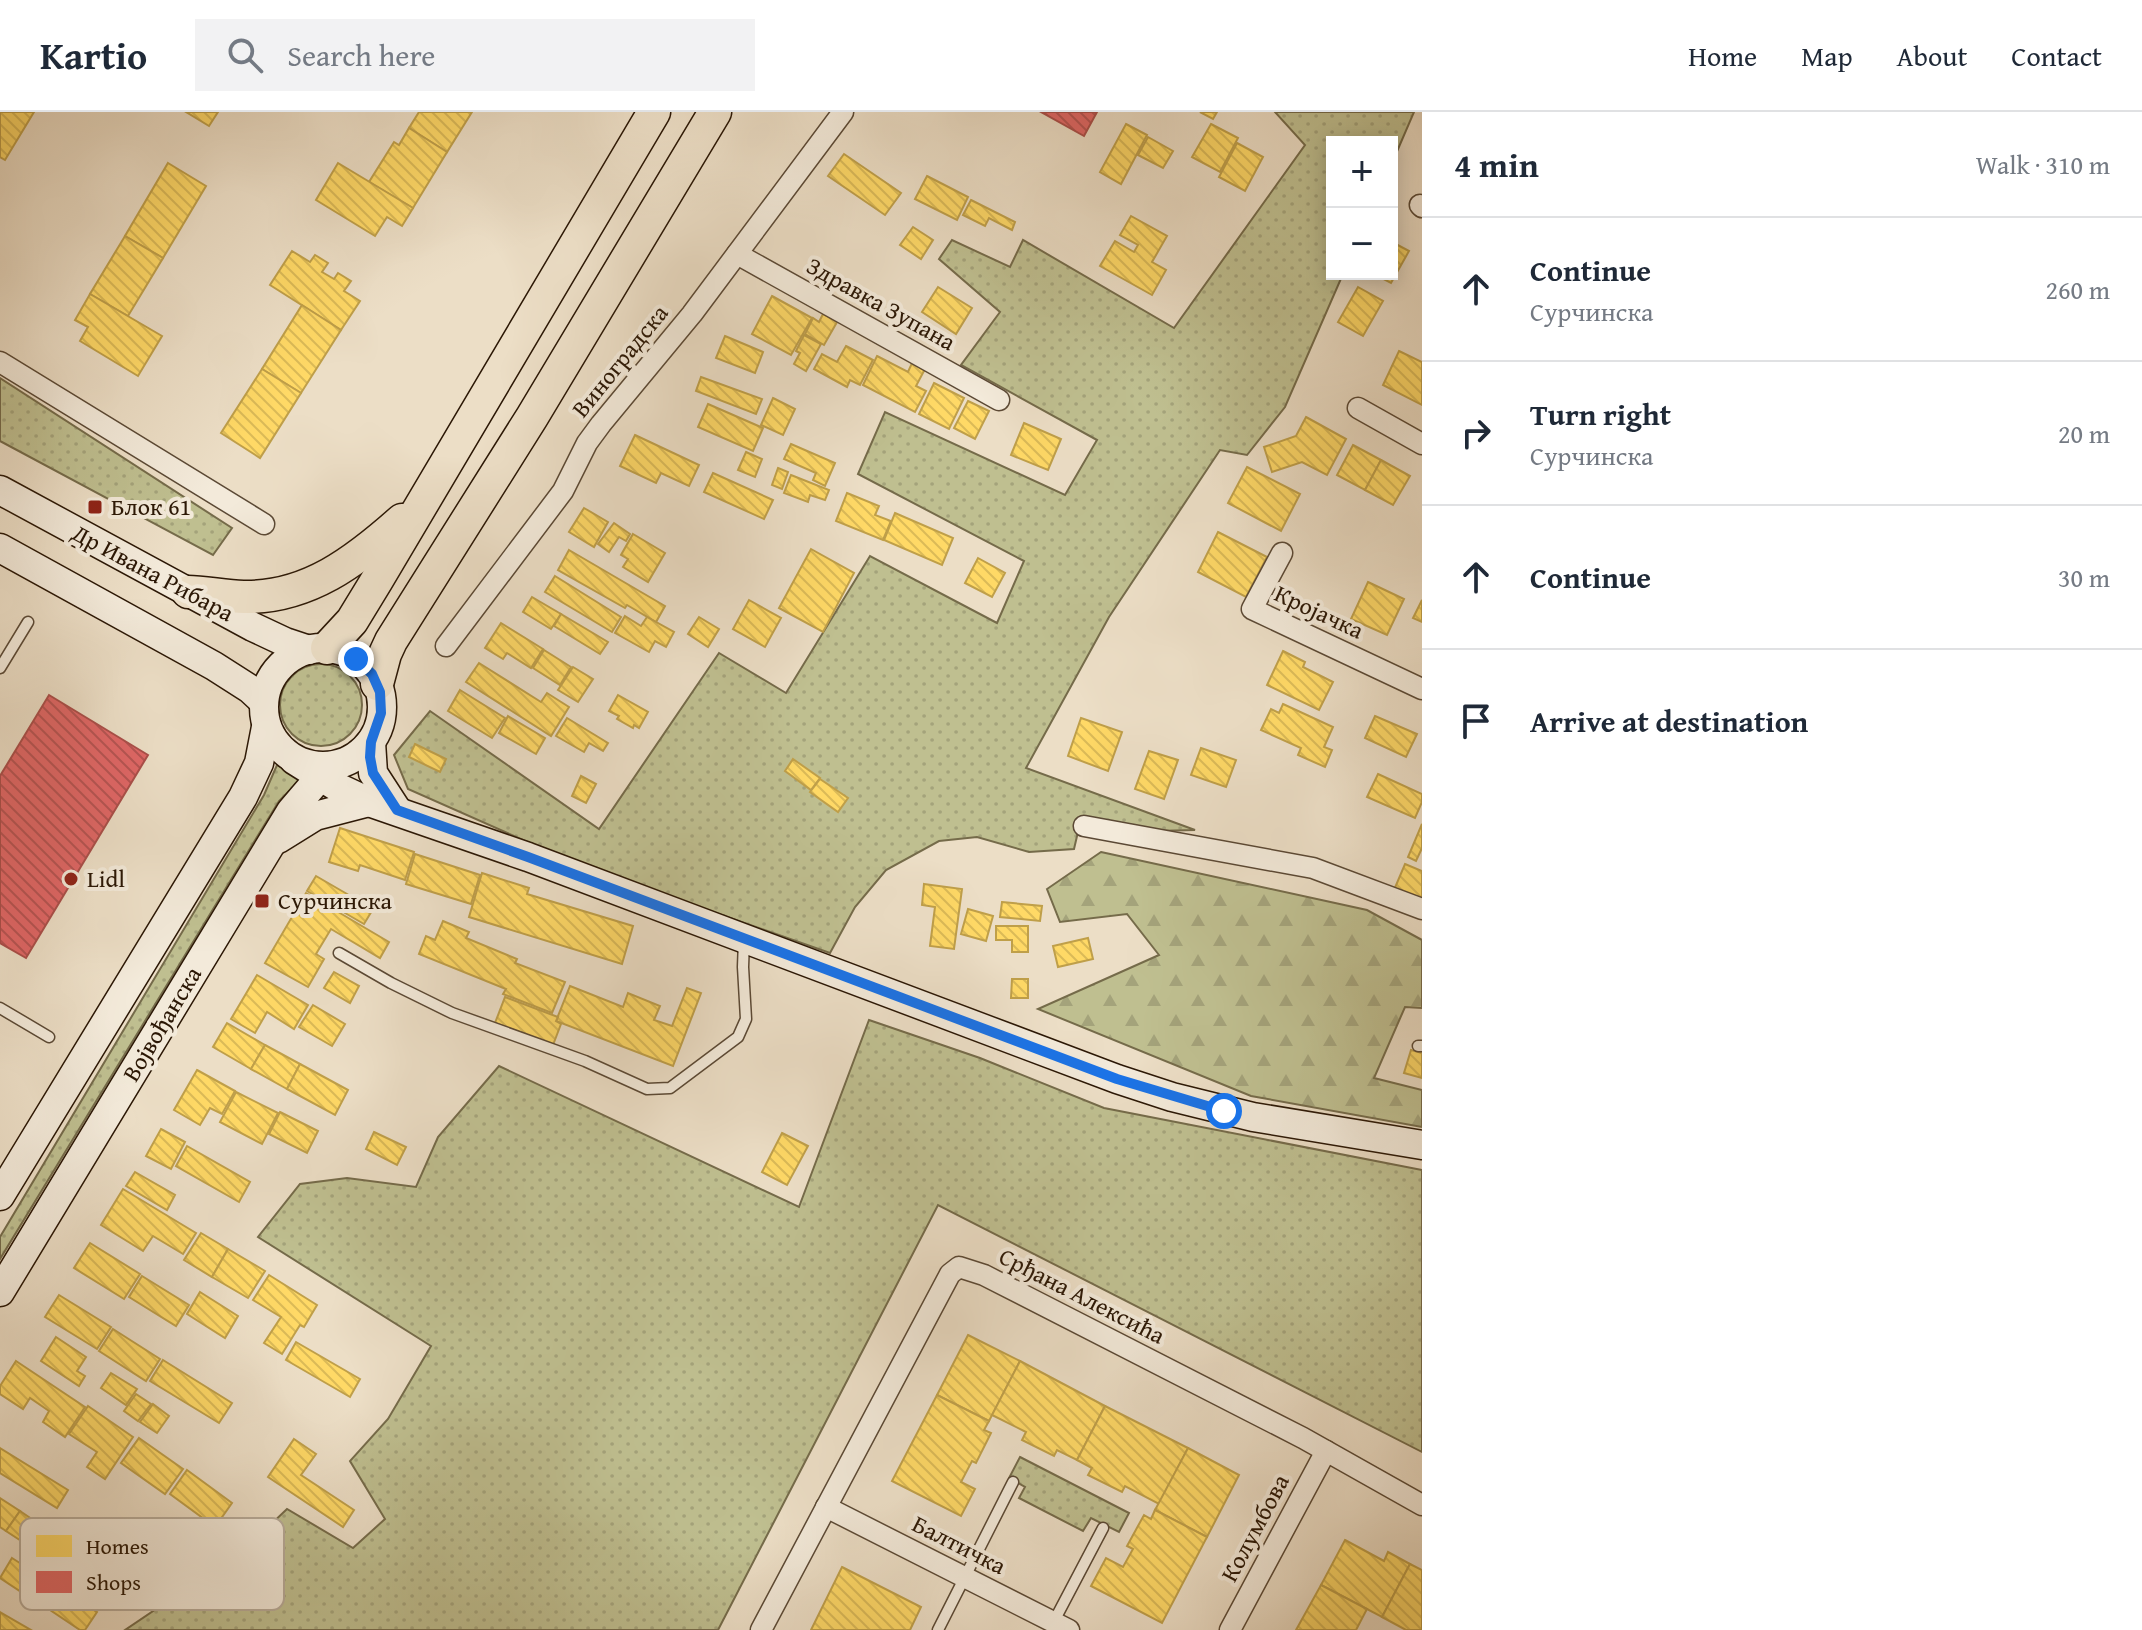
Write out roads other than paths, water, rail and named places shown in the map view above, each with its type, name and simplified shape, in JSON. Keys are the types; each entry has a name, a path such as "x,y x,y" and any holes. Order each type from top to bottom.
{"highway":[{"path":"318,649 352,621 654,112"},
{"path":"377,684 391,641 532,417 715,112"},
{"path":"188,592 242,598 295,591 326,577 365,553 422,503"}],"main road":[{"name":"Др Ивана Рибара","path":"0,490 285,642 318,649"},
{"path":"0,548 250,689 265,714 275,743 294,760 328,771 369,802 1172,1097 1289,1125 1422,1145"},
{"path":"265,714 268,684 278,668 292,657 318,649 356,659 365,665 377,684 381,713 371,742 373,773 397,810"},
{"name":"Војвођанска","path":"0,1196 243,797 259,763 265,714"},
{"path":"328,771 353,758 371,742"},
{"name":"Војвођанска","path":"0,1292 270,844 299,800 328,771"},
{"path":"270,844 315,816 369,802"}],"street":[{"name":"Виноградска","path":"446,646 563,491 587,443 601,424 692,314 843,112"},
{"name":"Здравка Зупана","path":"737,254 999,400"},
{"path":"0,362 264,524"},
{"path":"1358,408 1422,444"},
{"name":"Кројачка","path":"1282,553 1252,609 1422,689"},
{"path":"1084,826 1313,868 1422,909"},
{"name":"Срђана Алексића","path":"826,1507 950,1274 959,1267 984,1275 1326,1451 1422,1505"},
{"name":"Колумбова","path":"1230,1630 1326,1451"},
{"path":"761,1630 826,1507"},
{"name":"Балтичка","path":"826,1507 1057,1627"}],"lane":[{"path":"0,668 28,622"},
{"path":"339,953 452,1013 585,1061 647,1089 663,1090 730,1045 744,1027 747,1009 743,989 744,938"},
{"path":"0,1008 49,1037"},
{"path":"938,1630 1013,1482"},
{"path":"1057,1627 1103,1528"}],"place":[{"name":"Блок 61","path":"95,507"},
{"name":"Lidl","path":"71,879"},
{"name":"Сурчинска","path":"262,901"}]}
